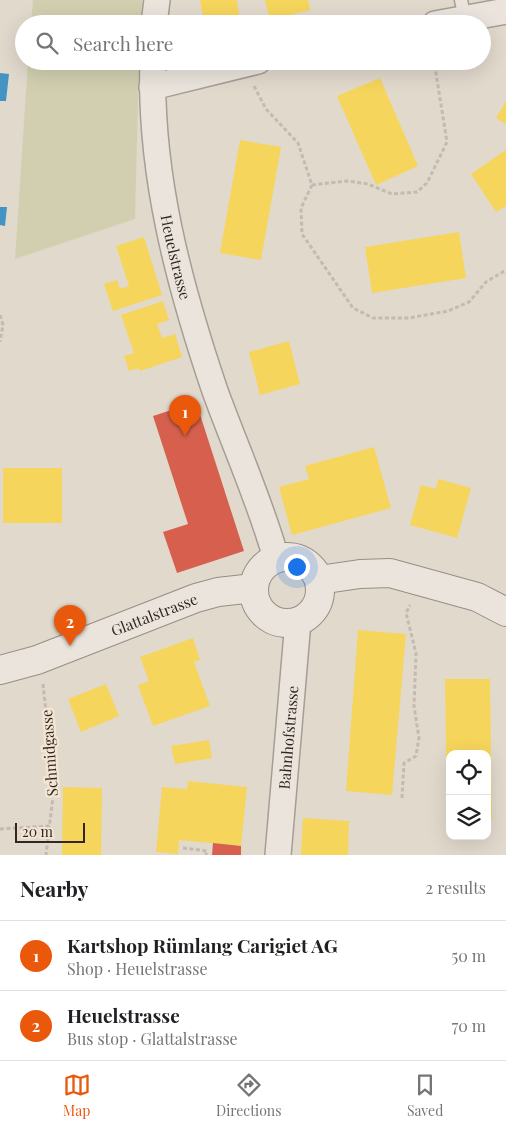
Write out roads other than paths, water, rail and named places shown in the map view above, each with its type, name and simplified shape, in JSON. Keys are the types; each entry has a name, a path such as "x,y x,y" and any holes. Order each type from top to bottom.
{"street":[{"path":"155,15 157,0"},
{"path":"452,15 463,9 506,11"},
{"name":"Heuelstrasse","path":"153,70 152,87 158,172 176,260 215,389 276,558"},
{"path":"152,87 223,70"},
{"path":"294,557 302,560 310,565 319,580 319,598 315,608 308,616 298,621 287,623 267,617 256,602 254,588 260,570 276,558 294,557"},
{"path":"319,580 360,574 390,573 477,597 506,612"},
{"name":"Glattalstrasse","path":"0,670 37,660 196,598 218,592 254,588"},
{"name":"Bahnhofstrasse","path":"278,855 298,621"}],"place":[{"name":"Kartshop Rümlang Carigiet AG","path":"185,436"},
{"name":"Heuelstrasse","path":"70,646"}]}
